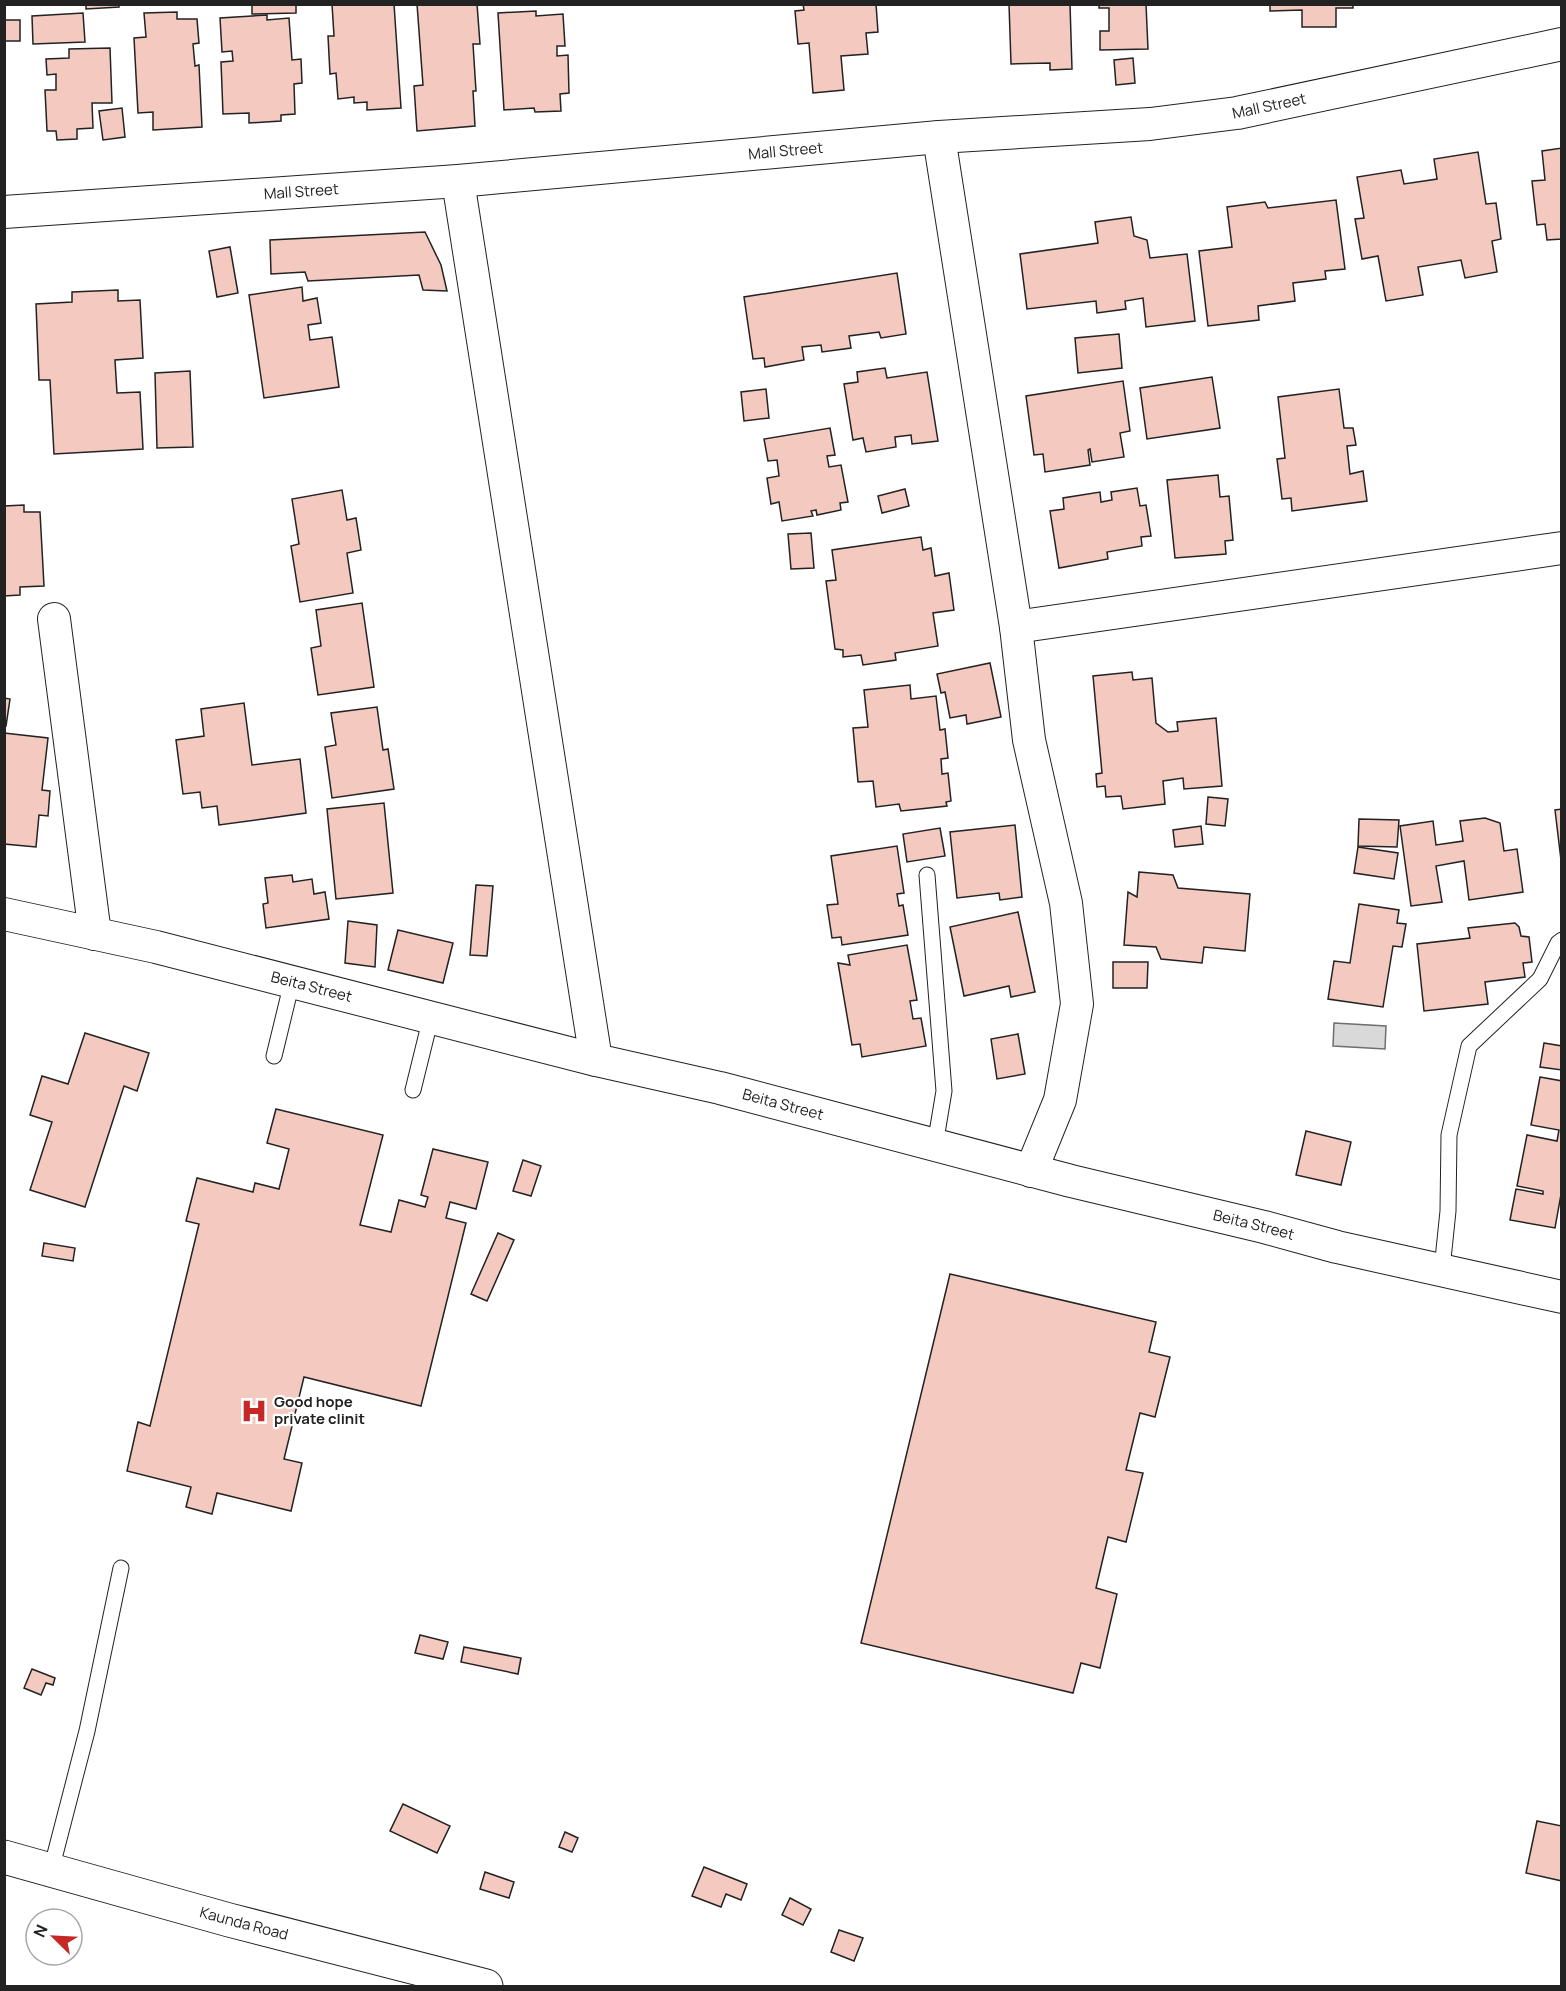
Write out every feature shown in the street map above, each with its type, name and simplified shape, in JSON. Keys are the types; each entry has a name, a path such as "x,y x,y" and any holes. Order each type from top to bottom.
{"main road":[{"name":"Kaunda Road","path":"4,1857 229,1920 486,1986"}],"street":[{"name":"Mall Street","path":"4,212 458,181 939,136 1150,124 1237,113 1562,45"},
{"path":"939,136 1016,627 1029,740 1066,903 1077,1004 1060,1101 1030,1171"},
{"path":"458,181 596,1060"},
{"path":"1016,627 1562,548"},
{"path":"54,619 95,934"},
{"name":"Beita Street","path":"4,914 156,947 596,1060 720,1088 1030,1171 1264,1227 1336,1247 1562,1297"}],"lane":[{"path":"927,875 945,1091 935,1145"},
{"path":"1442,1269 1448,1211 1449,1135 1469,1046 1540,979 1562,940"},
{"path":"274,1056 292,982"},
{"path":"413,1090 431,1017"},
{"path":"51,1870 87,1731 121,1568"}],"shaded area":[{"path":"1334,1023 1386,1026 1385,1049 1333,1046"}],"building":[{"path":"86,4 119,4 119,7 86,9"},
{"path":"252,4 296,4 296,13 252,14"},
{"path":"332,4 394,4 401,108 367,110 367,102 354,103 354,97 338,99 336,73 330,74 328,36 334,36"},
{"path":"417,4 477,4 480,44 473,44 476,91 473,91 475,126 417,131 414,86 423,85"},
{"path":"803,4 876,4 878,32 866,33 868,54 841,56 844,90 813,93 809,43 798,44 795,11 804,10"},
{"path":"1009,4 1070,4 1072,69 1050,70 1050,63 1011,64"},
{"path":"1099,4 1146,4 1148,49 1100,50 1100,31 1109,31 1109,8 1099,8"},
{"path":"1270,4 1353,4 1353,8 1336,8 1336,27 1302,27 1302,10 1270,11"},
{"path":"536,11 536,16 563,14 565,46 557,46 557,56 568,55 569,93 560,94 561,111 535,112 534,108 504,110 498,13"},
{"path":"177,12 177,19 197,19 199,43 193,44 195,66 199,65 202,127 153,130 153,112 138,113 134,38 146,37 144,13"},
{"path":"83,13 85,42 33,44 32,16"},
{"path":"267,15 267,20 289,18 292,60 301,59 302,83 294,84 295,114 281,115 281,121 249,123 249,113 223,114 221,62 233,61 232,51 222,52 220,18"},
{"path":"4,20 20,20 20,41 4,41"},
{"path":"110,48 112,103 92,103 93,128 77,129 77,139 57,140 56,131 47,131 45,90 56,90 56,74 47,75 46,59 69,58 69,49"},
{"path":"1133,58 1135,83 1116,85 1114,60"},
{"path":"122,108 125,137 103,140 99,111"},
{"path":"1562,148 1562,239 1547,240 1545,224 1537,225 1532,181 1545,180 1542,151"},
{"path":"1478,152 1486,204 1496,203 1501,239 1492,241 1497,272 1465,278 1461,260 1418,267 1423,295 1386,301 1378,256 1362,259 1355,219 1364,218 1357,177 1401,170 1404,184 1437,179 1434,159"},
{"path":"1336,200 1345,269 1325,271 1326,279 1293,283 1295,301 1258,306 1259,320 1208,326 1199,251 1232,247 1227,207 1265,202 1268,208"},
{"path":"1131,217 1134,236 1147,240 1150,258 1187,254 1195,321 1146,327 1143,298 1125,301 1126,309 1097,313 1096,301 1027,309 1020,254 1098,243 1095,222"},
{"path":"425,232 441,265 447,291 423,290 419,275 308,281 305,272 271,274 270,240"},
{"path":"230,247 238,293 217,297 209,251"},
{"path":"897,273 906,334 881,338 879,332 849,336 851,348 822,352 821,345 802,347 804,360 765,367 764,358 753,359 744,297"},
{"path":"302,287 303,301 317,298 321,323 308,325 310,340 332,337 339,387 264,398 249,295"},
{"path":"118,290 118,301 140,300 143,358 115,360 117,393 140,392 143,449 54,454 50,380 39,380 36,304 72,302 72,292"},
{"path":"1119,334 1122,368 1078,373 1075,338"},
{"path":"885,368 887,378 927,372 938,441 912,444 911,435 895,437 896,447 866,452 863,438 853,440 844,384 858,382 857,372"},
{"path":"190,371 193,447 157,448 155,373"},
{"path":"1212,377 1220,428 1147,439 1140,388"},
{"path":"1123,381 1130,431 1120,433 1124,457 1092,462 1090,449 1088,450 1090,465 1045,472 1043,454 1034,455 1026,396"},
{"path":"766,389 769,418 744,421 741,392"},
{"path":"1339,389 1344,428 1353,428 1356,445 1347,446 1350,474 1363,471 1367,501 1292,511 1291,498 1282,499 1277,459 1285,458 1278,397"},
{"path":"830,428 835,455 827,456 829,467 841,465 848,502 840,503 841,510 817,515 816,510 811,511 813,516 782,521 779,502 771,504 767,478 779,476 777,460 768,461 764,439"},
{"path":"1218,475 1220,497 1229,496 1233,540 1225,541 1226,554 1175,558 1167,480"},
{"path":"1137,488 1140,506 1146,505 1151,536 1141,537 1142,546 1107,552 1108,559 1059,568 1050,511 1064,509 1063,498 1100,492 1101,502 1112,500 1111,492"},
{"path":"905,489 909,506 882,513 878,496"},
{"path":"342,490 347,520 356,518 361,550 347,553 353,593 300,602 291,546 299,544 292,499"},
{"path":"24,505 24,512 40,512 44,586 20,587 20,595 4,596 4,506"},
{"path":"811,533 814,568 791,569 788,534"},
{"path":"921,537 923,550 931,548 935,576 949,573 954,610 933,613 938,646 895,653 896,660 863,665 861,655 843,657 843,650 835,649 826,581 836,580 832,550"},
{"path":"362,603 374,687 318,695 311,648 321,646 316,610"},
{"path":"990,663 1001,717 967,724 966,715 950,718 945,692 941,693 937,674"},
{"path":"1132,672 1133,680 1152,678 1156,723 1168,732 1178,731 1177,722 1216,718 1222,786 1184,789 1183,778 1163,781 1165,804 1123,809 1121,796 1106,797 1105,786 1097,787 1096,774 1102,773 1093,676"},
{"path":"910,685 911,699 936,696 940,730 945,729 948,758 941,759 942,774 948,773 951,801 946,802 947,806 901,811 899,804 876,807 873,781 858,782 853,728 868,727 864,690"},
{"path":"4,698 10,699 6,726 4,726"},
{"path":"244,703 252,765 300,759 306,813 219,825 217,806 202,808 200,792 183,794 176,740 204,736 201,709"},
{"path":"377,707 383,750 388,749 394,789 332,798 325,747 336,745 331,713"},
{"path":"4,733 48,738 42,790 50,791 48,816 39,815 36,847 4,844"},
{"path":"1208,797 1228,799 1225,826 1206,824"},
{"path":"384,803 393,893 336,899 327,809"},
{"path":"1562,809 1562,860 1561,860 1555,810"},
{"path":"1485,818 1500,823 1504,851 1517,849 1523,892 1469,900 1464,861 1436,866 1442,902 1411,906 1400,826 1433,821 1436,845 1463,841 1460,821"},
{"path":"1359,819 1399,820 1397,847 1358,846"},
{"path":"1015,825 1022,897 1000,900 999,893 957,898 950,832"},
{"path":"1201,826 1203,844 1175,847 1173,830"},
{"path":"940,828 945,856 907,862 903,834"},
{"path":"897,846 904,893 897,894 899,906 903,905 908,935 842,945 841,937 832,938 827,905 838,904 831,856"},
{"path":"1358,847 1398,853 1394,879 1354,873"},
{"path":"1139,872 1173,875 1178,888 1250,894 1245,951 1204,947 1202,963 1161,959 1156,947 1124,945 1128,892 1137,897"},
{"path":"292,875 293,882 312,879 314,894 325,892 329,919 266,928 263,904 268,903 265,878"},
{"path":"476,885 493,886 487,956 470,955"},
{"path":"1359,904 1399,910 1397,923 1406,924 1402,947 1393,946 1383,1007 1328,999 1334,961 1350,963"},
{"path":"1018,912 1035,992 1011,997 1009,986 964,996 950,927"},
{"path":"348,921 377,925 375,967 345,963"},
{"path":"1515,923 1519,927 1521,936 1529,937 1532,962 1523,963 1525,977 1485,982 1488,1004 1424,1011 1417,944 1470,938 1468,928"},
{"path":"398,930 453,943 443,983 388,970"},
{"path":"907,945 917,1000 910,1001 913,1019 921,1018 926,1046 862,1057 860,1044 852,1045 838,963 850,965 848,955"},
{"path":"1113,962 1148,962 1147,988 1113,988"},
{"path":"85,1033 149,1053 137,1091 124,1086 85,1207 30,1190 52,1122 30,1115 42,1076 68,1084"},
{"path":"1018,1034 1025,1074 997,1079 991,1039"},
{"path":"1544,1043 1562,1046 1562,1070 1540,1067"},
{"path":"1540,1077 1562,1081 1562,1189 1555,1228 1510,1220 1516,1189 1543,1194 1543,1191 1517,1186 1527,1135 1557,1141 1559,1130 1531,1125"},
{"path":"276,1109 383,1135 360,1225 391,1232 399,1200 425,1207 428,1197 421,1195 433,1149 488,1162 476,1209 450,1202 446,1218 466,1223 421,1406 304,1377 284,1459 302,1463 291,1511 217,1493 212,1514 186,1507 191,1487 127,1471 138,1422 150,1426 199,1224 186,1221 197,1178 253,1192 255,1183 279,1189 289,1149 267,1143"},
{"path":"1306,1131 1351,1142 1341,1185 1296,1175"},
{"path":"523,1160 541,1166 531,1196 513,1191"},
{"path":"498,1233 514,1240 487,1301 471,1294"},
{"path":"44,1243 75,1248 73,1261 42,1256"},
{"path":"950,1274 1156,1322 1149,1352 1170,1357 1155,1417 1140,1413 1126,1470 1143,1473 1126,1542 1108,1537 1096,1588 1117,1594 1100,1668 1081,1663 1073,1693 861,1643"},
{"path":"420,1635 448,1642 443,1659 415,1653"},
{"path":"464,1647 521,1658 518,1674 461,1662"},
{"path":"32,1669 55,1678 53,1685 46,1683 41,1695 24,1688"},
{"path":"403,1804 450,1826 437,1853 390,1831"},
{"path":"1537,1821 1562,1826 1562,1881 1526,1873"},
{"path":"565,1832 578,1838 572,1852 559,1847"},
{"path":"704,1867 747,1884 741,1900 726,1894 721,1907 692,1896"},
{"path":"485,1872 514,1882 509,1898 480,1889"},
{"path":"790,1898 811,1909 803,1925 782,1915"},
{"path":"839,1930 863,1938 854,1961 831,1952"}],"place":[{"name":"Good hope private clinit","path":"254,1411"}]}
